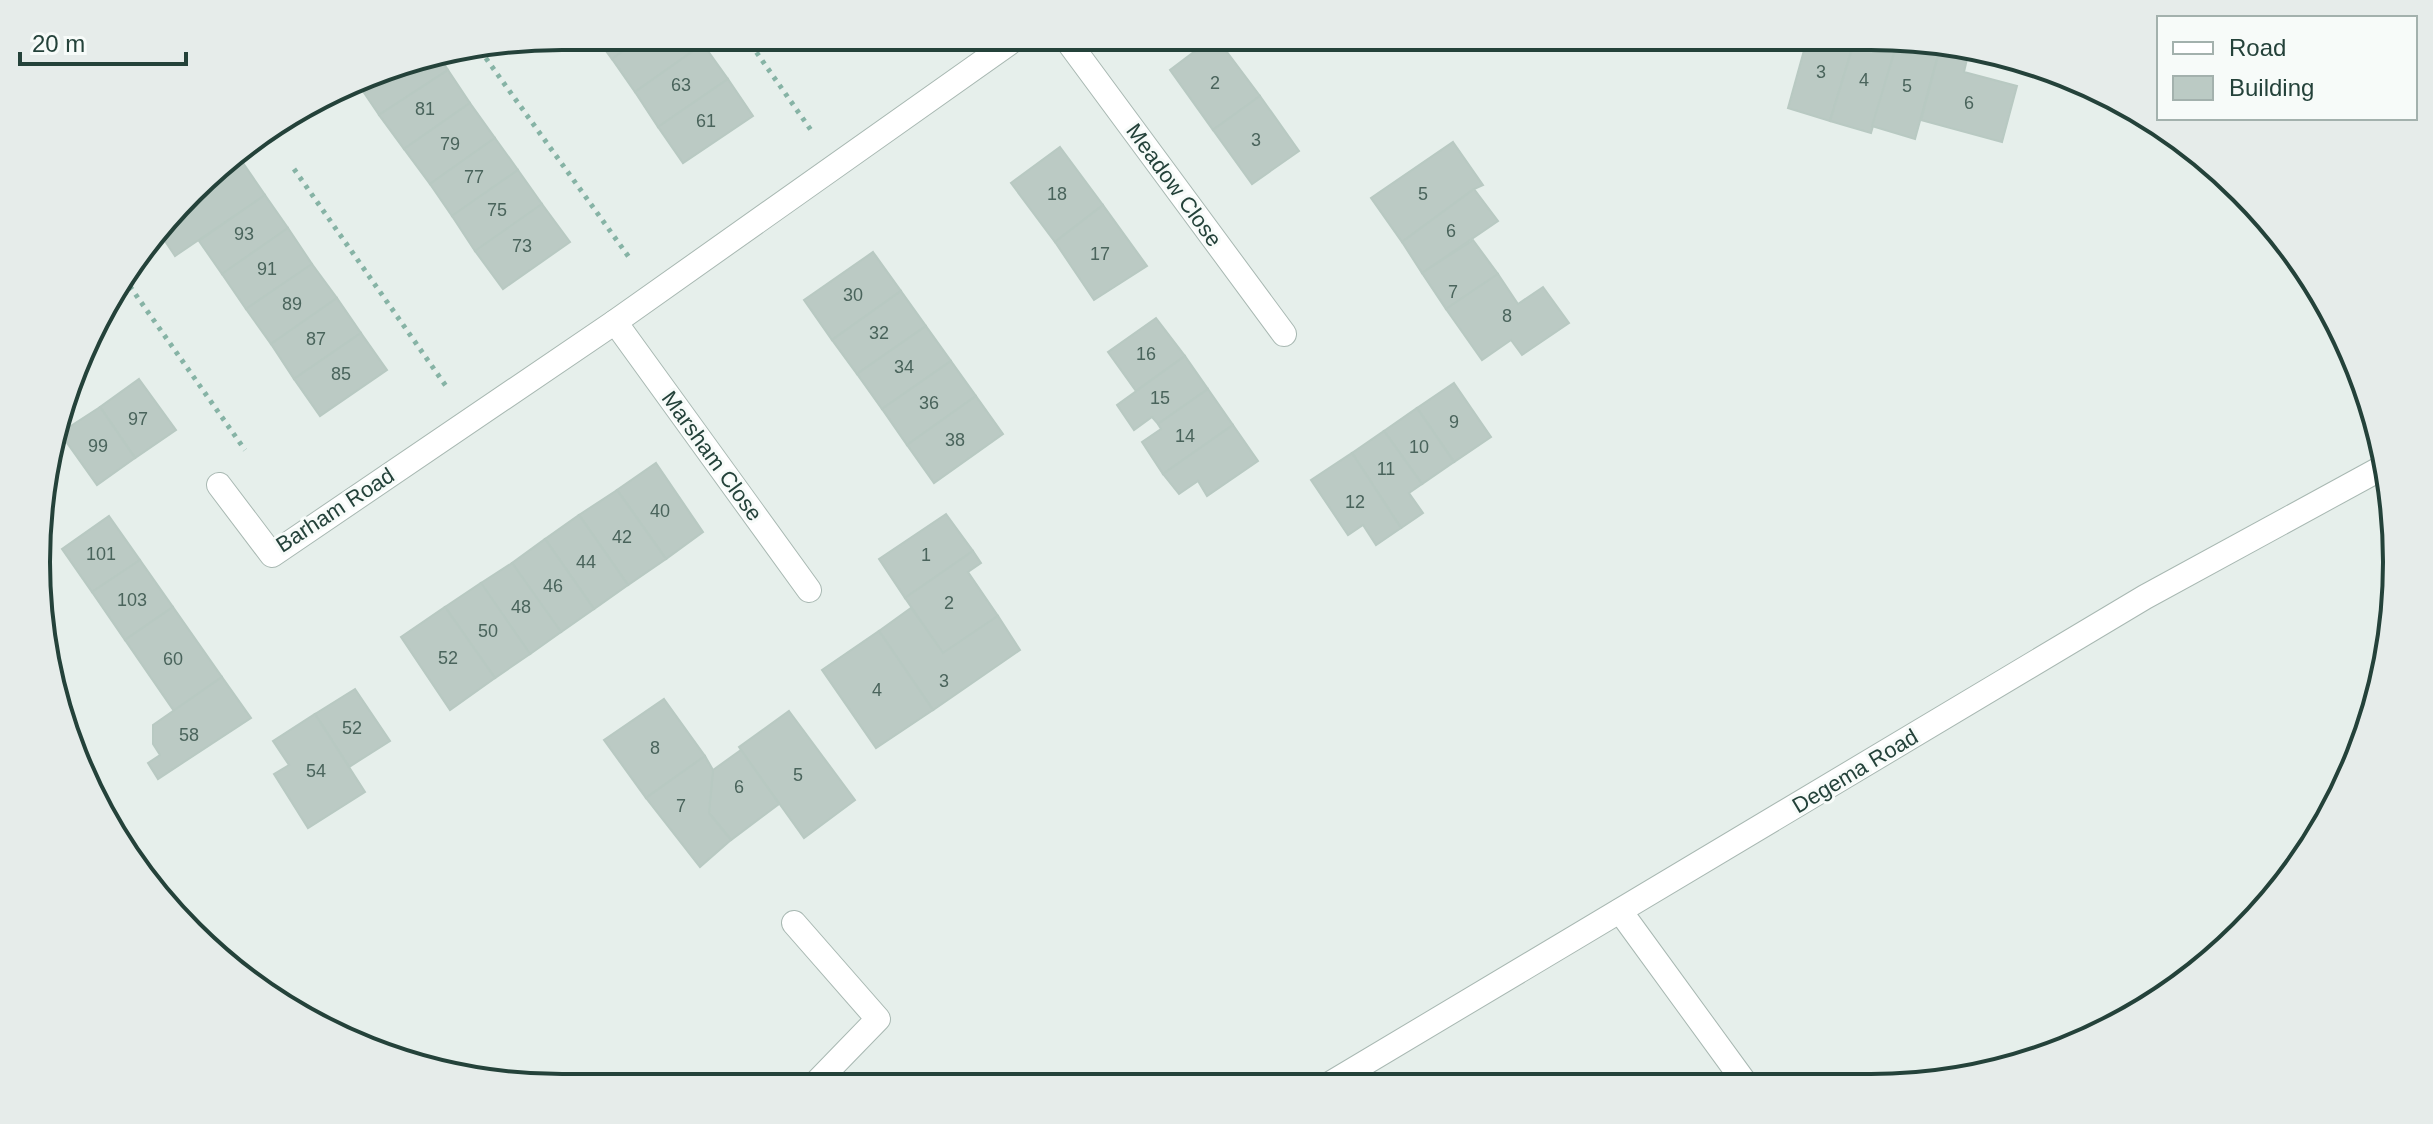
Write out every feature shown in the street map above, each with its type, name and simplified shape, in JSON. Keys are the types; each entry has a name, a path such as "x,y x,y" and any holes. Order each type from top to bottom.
{"street":[{"name":"Barham Road","path":"219,485 272,555 615,322 999,50"},
{"name":"Meadow Close","path":"1074,50 1284,334"},
{"name":"Marsham Close","path":"615,322 809,590"},
{"name":"Degema Road","path":"1346,1074 2145,597 2375,472"},
{"path":"1620,911 1739,1074"},
{"path":"794,923 878,1019 825,1074"}],"path":[{"path":"755,50 836,165"},
{"path":"484,56 655,293"},
{"path":"294,169 470,419"},
{"path":"130,287 254,463"}],"building":[{"path":"605,50 625,50 612,59"},
{"path":"625,50 694,50 635,92 612,59"},
{"path":"694,50 707,50 728,79 658,127 635,92"},
{"path":"1196,50 1226,50 1260,96 1213,130 1170,70"},
{"path":"1804,50 1852,50 1830,121 1788,108"},
{"path":"1852,50 1895,51 1871,133 1830,121"},
{"path":"1895,51 1938,54 1915,139 1872,126"},
{"path":"1938,54 1967,59 1964,72 2017,86 2002,142 1921,120"},
{"path":"444,64 448,70 379,115 363,91"},
{"path":"448,70 470,103 404,149 379,115"},
{"path":"728,79 753,116 683,163 658,127"},
{"path":"1260,96 1299,151 1252,184 1213,130"},
{"path":"470,103 495,138 430,184 404,149"},
{"path":"495,138 518,170 452,216 430,184"},
{"path":"1453,142 1483,185 1402,242 1371,198"},
{"path":"1060,147 1103,205 1055,242 1011,183"},
{"path":"242,162 265,195 175,256 164,240 200,200"},
{"path":"518,170 542,204 475,251 452,216"},
{"path":"1474,189 1498,221 1422,273 1402,242"},
{"path":"265,195 288,228 222,274 199,241"},
{"path":"542,204 570,242 503,289 475,251"},
{"path":"1103,205 1147,266 1094,300 1055,242"},
{"path":"288,228 312,264 246,309 222,274"},
{"path":"1473,240 1498,274 1446,309 1422,273"},
{"path":"873,252 901,291 832,340 804,300"},
{"path":"312,264 337,298 271,344 246,309"},
{"path":"1498,274 1518,304 1543,287 1569,323 1522,355 1511,340 1482,360 1446,309"},
{"path":"901,291 926,326 857,374 832,340"},
{"path":"337,298 361,333 294,379 271,344"},
{"path":"1156,318 1185,356 1136,391 1108,352"},
{"path":"926,326 951,361 882,409 857,374"},
{"path":"361,333 387,370 320,416 294,379"},
{"path":"1185,356 1208,389 1158,424 1152,417 1134,430 1117,405"},
{"path":"951,361 976,396 907,445 882,409"},
{"path":"139,379 176,430 135,458 100,407"},
{"path":"1454,383 1491,437 1454,462 1417,408"},
{"path":"1208,389 1233,425 1163,474 1142,442 1161,429 1158,424"},
{"path":"976,396 1003,434 934,483 907,445"},
{"path":"100,407 135,458 97,485 65,440 67,428"},
{"path":"1417,408 1454,462 1422,484 1384,431"},
{"path":"1233,425 1258,461 1207,496 1198,481 1179,494 1163,474"},
{"path":"1384,431 1422,484 1409,493 1423,513 1401,528 1352,453"},
{"path":"1352,453 1401,528 1376,545 1363,525 1348,535 1311,480"},
{"path":"656,463 703,532 666,559 617,490"},
{"path":"617,490 666,559 628,585 579,515"},
{"path":"946,514 973,551 905,598 879,559"},
{"path":"579,515 628,585 594,609 545,539"},
{"path":"109,516 140,560 92,592 62,549"},
{"path":"545,539 594,609 561,632 512,563"},
{"path":"973,551 981,563 968,572 998,616 943,653 905,598"},
{"path":"140,560 173,607 125,640 92,592"},
{"path":"512,563 561,632 530,654 481,583"},
{"path":"481,583 530,654 495,678 445,607"},
{"path":"173,607 222,677 174,711 125,640"},
{"path":"445,607 495,678 450,710 401,637"},
{"path":"911,608 943,653 998,616 1020,650 933,710 879,631"},
{"path":"879,631 933,710 876,748 822,670"},
{"path":"222,677 251,718 158,779 148,763 160,755 153,744 153,725"},
{"path":"355,689 390,741 349,767 315,714"},
{"path":"664,699 705,756 646,798 604,740"},
{"path":"789,711 855,800 804,838 739,747"},
{"path":"315,714 365,792 308,828 274,774 289,765 273,741"},
{"path":"741,750 779,804 731,840 709,813 713,770"},
{"path":"705,756 713,770 709,813 731,840 700,867 646,798"}]}
